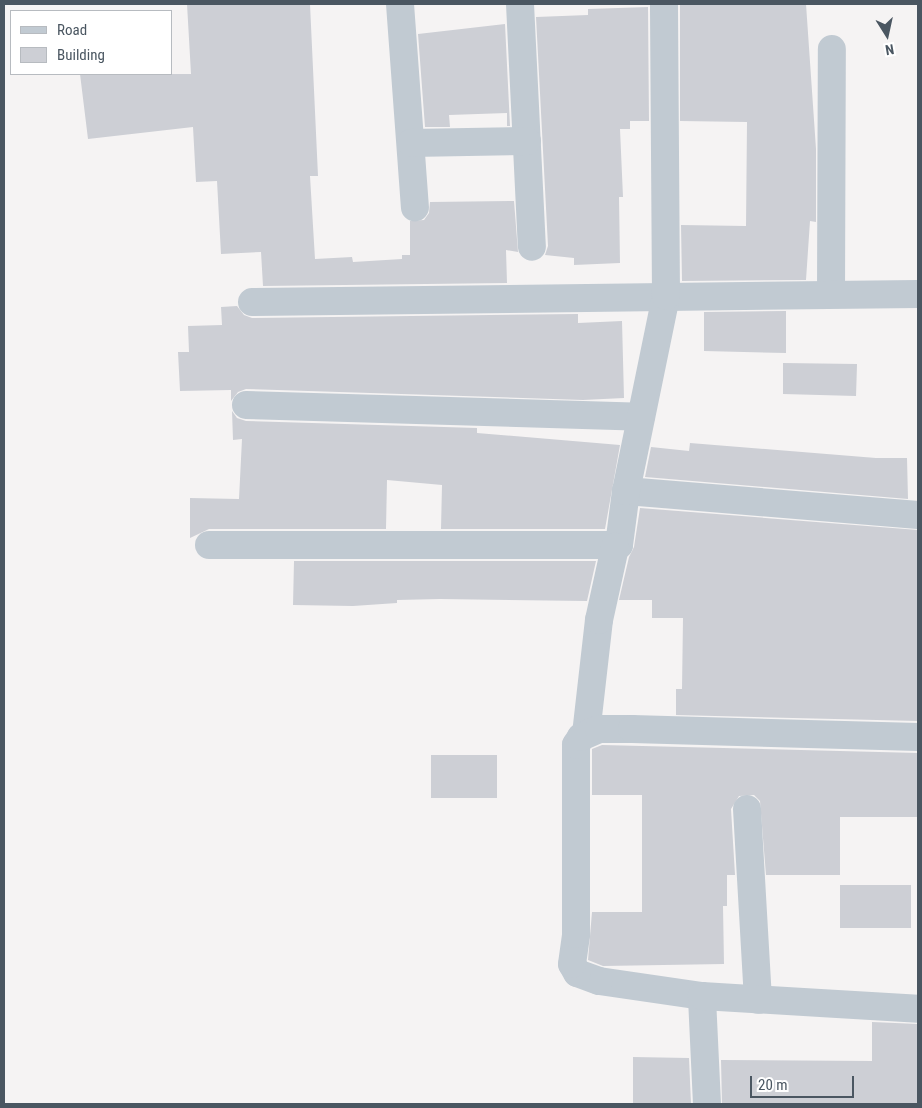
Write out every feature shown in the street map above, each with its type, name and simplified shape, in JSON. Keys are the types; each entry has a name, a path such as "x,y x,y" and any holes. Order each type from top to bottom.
{"street":[{"path":"400,4 415,207"},
{"path":"520,4 532,247"},
{"path":"586,734 599,620 615,547 622,540 626,491 666,296 664,4"},
{"path":"831,294 832,49"},
{"path":"410,143 527,142"},
{"path":"252,302 918,294"},
{"path":"246,405 641,417"},
{"path":"626,491 918,515"},
{"path":"210,545 615,547"},
{"path":"918,737 632,728 599,729 586,734 576,745 576,934 572,964 577,973 599,981 702,996 918,1009"},
{"path":"747,809 758,1000"},
{"path":"702,996 707,1104"}],"building":[{"path":"187,4 310,4 318,176 310,176 315,259 352,257 353,262 402,259 402,255 410,255 410,221 424,220 429,213 430,202 514,201 518,252 506,250 507,283 263,286 261,252 221,254 217,181 196,182 193,127 88,139 80,75 191,74"},
{"path":"680,4 806,4 816,149 816,222 810,221 806,280 682,281 681,225 746,226 747,122 680,121"},
{"path":"648,7 649,121 630,121 630,129 620,129 623,197 619,197 620,263 574,265 574,258 545,255 548,246 536,17 588,15 588,9"},
{"path":"505,24 510,126 507,126 507,113 449,115 450,127 425,127 418,34"},
{"path":"237,306 244,315 252,318 578,314 578,323 622,321 624,398 583,400 246,389 238,392 231,401 231,390 180,391 178,352 189,352 188,326 222,325 221,307"},
{"path":"786,311 786,353 704,351 704,312"},
{"path":"783,363 857,364 856,396 783,394"},
{"path":"232,411 237,418 246,421 477,428 477,433 620,445 605,529 441,529 442,485 387,480 386,529 209,529 190,538 190,498 239,499 242,439 233,440"},
{"path":"690,443 876,458 907,458 908,499 645,477 651,447 689,451"},
{"path":"640,508 918,530 918,721 676,715 676,689 682,689 683,618 652,618 652,600 619,600 629,557 634,547"},
{"path":"294,561 596,561 587,601 440,599 397,600 397,603 353,606 293,605"},
{"path":"602,745 918,753 918,817 840,817 840,875 766,875 760,801 754,795 739,796 731,809 735,875 727,875 727,906 723,906 724,964 603,966 588,960 592,912 642,912 642,795 592,795 592,749"},
{"path":"431,755 497,755 497,798 431,798"},
{"path":"840,885 911,885 911,928 840,928"},
{"path":"872,1022 918,1024 918,1104 722,1104 721,1060 872,1061"},
{"path":"633,1057 689,1058 691,1104 633,1104"}]}
